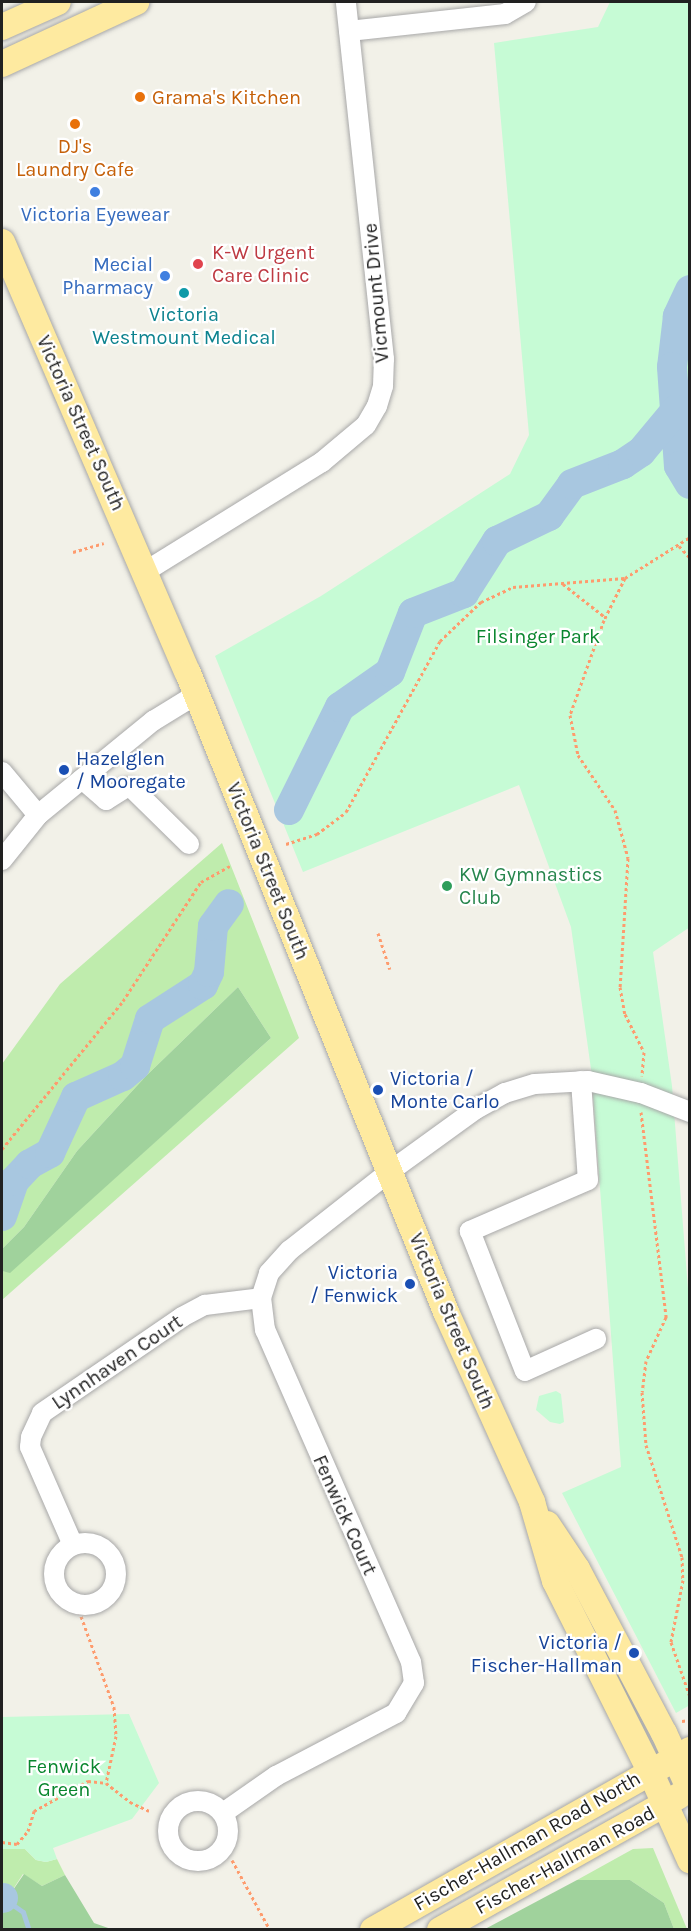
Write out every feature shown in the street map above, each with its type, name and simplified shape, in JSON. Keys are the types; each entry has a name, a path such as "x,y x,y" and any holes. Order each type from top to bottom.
{"main road":[{"path":"2,27 58,2"},
{"path":"2,64 136,2"},
{"name":"Victoria Street South","path":"2,242 146,571 446,1312 532,1502 555,1581 650,1771 690,1860"},
{"name":"Victoria Street South","path":"532,1502 577,1569 683,1754 690,1790"},
{"path":"650,1771 683,1754"},
{"name":"Fischer-Hallman Road North","path":"373,1929 650,1771"},
{"name":"Fischer-Hallman Road","path":"440,1929 690,1790"}],"street":[{"name":"Vicmount Drive","path":"146,571 322,462 366,425 377,406 383,386 384,358 346,2"},
{"path":"349,31 473,10 505,14 526,2"},
{"path":"2,860 38,815 153,721 197,694"},
{"path":"2,772 38,815"},
{"path":"82,779 106,800 125,788 132,788 189,844"},
{"path":"581,1080 588,1180 470,1231 525,1371 596,1339"},
{"name":"Fenwick Court","path":"223,1813 276,1776 396,1713 414,1683 411,1662 265,1330 261,1298 269,1273 290,1250 389,1172 476,1108 505,1093 535,1084 581,1080 641,1092 690,1112"},
{"name":"Lynnhaven Court","path":"73,1545 30,1447 31,1437 42,1413 182,1317 205,1305 261,1298"},
{"path":"93,1543 107,1551 115,1566 116,1581 110,1594 89,1606 76,1605 58,1591 53,1571 61,1553 73,1545 93,1543"}],"path":[{"path":"286,844 316,834 346,812 440,641 481,602 513,587 625,578 690,537"},
{"path":"73,552 104,543"},
{"path":"678,545 690,558"},
{"path":"625,578 606,618 570,715 572,740 578,755 602,784 622,829 628,858 620,987 625,1014 644,1052 642,1071"},
{"path":"562,583 606,618"},
{"path":"2,1149 123,1001 201,882 232,865"},
{"path":"378,933 390,969"},
{"path":"640,1118 666,1317 646,1362 642,1392 646,1445 682,1557 684,1580 671,1642 690,1697"},
{"path":"76,1605 114,1707 116,1736 106,1783"},
{"path":"690,1720 685,1721 690,1724"},
{"path":"2,1842 17,1844 28,1831 34,1811 88,1781 106,1783 130,1802 149,1811"},
{"path":"231,1860 270,1929"}],"green space":[{"name":"Filsinger Park","path":"610,2 689,2 690,927 653,952 672,1086 690,1314 690,1705 676,1713 562,1493 621,1467 591,1069 571,927 519,785 303,872 215,656 321,596 510,474 529,435 494,43 598,27"},
{"path":"222,843 299,1038 2,1300 2,1271 10,1272 271,1038 238,987 146,1076 77,1151 24,1227 2,1249 2,1064 60,984"},
{"path":"238,987 271,1038 10,1273 2,1271 2,1249 24,1227 77,1151 146,1076"},
{"path":"556,1391 561,1394 564,1422 560,1424 550,1422 536,1410 539,1396"},
{"name":"Fenwick Green","path":"129,1714 159,1783 132,1819 53,1848 57,1859 46,1862 36,1860 25,1849 2,1849 2,1717"},
{"path":"653,1848 687,1929 674,1929 664,1903 630,1880 577,1880 633,1849"},
{"path":"2,1849 25,1849 36,1860 46,1862 57,1859 65,1875 42,1886 23,1874 2,1906"},
{"path":"24,1874 42,1886 65,1875 94,1923 111,1929 2,1929 2,1906"},
{"path":"577,1880 630,1880 664,1903 674,1929 485,1929"}],"waterway":[{"path":"690,290 678,316 672,367 679,466 690,484"},
{"path":"289,810 340,707 390,672 413,613 464,593 497,541 549,516 572,484 623,464 641,452 676,410"},
{"path":"2,1216 14,1181 30,1164 50,1153 76,1097 123,1076 135,1066 150,1019 203,985 209,972 213,926 229,904"},
{"path":"3,1898 23,1912 29,1930"}],"place":[{"name":"Grama's Kitchen","path":"140,97"},
{"name":"DJ's Laundry Cafe","path":"75,124"},
{"name":"Victoria Eyewear","path":"95,192"},
{"name":"K-W Urgent Care Clinic","path":"198,264"},
{"name":"Mecial Pharmacy","path":"165,276"},
{"name":"Victoria Westmount Medical","path":"184,293"},
{"name":"Hazelglen / Mooregate","path":"64,770"},
{"name":"KW Gymnastics Club","path":"447,886"},
{"name":"Victoria / Monte Carlo","path":"378,1090"},
{"name":"Victoria / Fenwick","path":"410,1284"},
{"name":"Victoria / Fischer-Hallman","path":"634,1653"}]}
